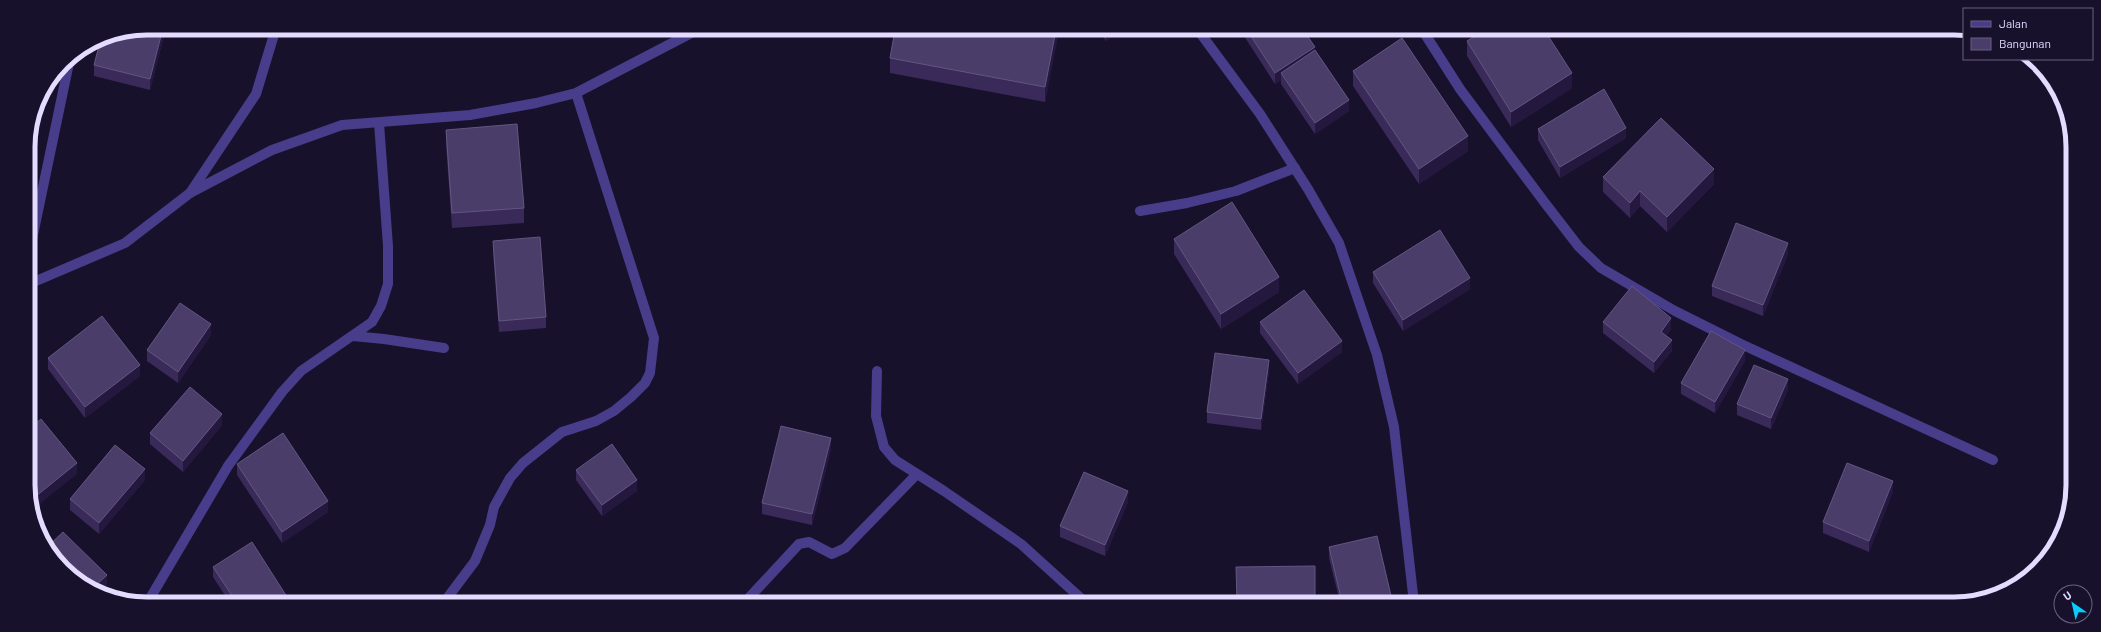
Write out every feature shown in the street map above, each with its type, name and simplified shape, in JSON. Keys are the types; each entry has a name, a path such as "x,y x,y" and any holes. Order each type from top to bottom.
{"street":[{"path":"190,193 256,94 274,35"},
{"path":"35,281 125,243 190,193 272,150 342,125 470,115 536,103 576,93 687,35"},
{"path":"1202,35 1260,114 1326,218 1339,243 1377,355 1394,427 1413,597"},
{"path":"1426,35 1460,88 1545,203 1579,247 1601,268 1675,311 1741,344 1993,460"},
{"path":"35,225 68,68"},
{"path":"448,597 475,561 500,494 523,463 562,432 596,421 614,411 645,383 650,373 654,338 576,93"},
{"path":"151,597 228,466 282,392 301,371 372,322 381,306 388,284 388,246 379,123"},
{"path":"1140,211 1187,203 1236,191 1295,168"},
{"path":"353,336 384,338 444,348"},
{"path":"877,370 876,416 884,447 895,460 1021,544 1079,597"},
{"path":"750,597 799,544 809,542 832,554 845,548 917,474"}],"building":[{"path":"161,35 150,79 94,65 99,47 104,44 125,37"},
{"path":"894,35 1055,35 1045,87 890,58"},
{"path":"1250,35 1307,35 1315,47 1275,73"},
{"path":"1477,35 1548,35 1572,73 1511,112 1467,41"},
{"path":"1402,38 1468,136 1419,169 1353,71"},
{"path":"1315,50 1349,100 1315,123 1281,73"},
{"path":"1604,89 1626,128 1560,167 1538,129"},
{"path":"1661,118 1714,169 1667,217 1640,191 1630,203 1603,177"},
{"path":"517,124 524,208 452,213 446,130"},
{"path":"1232,202 1279,277 1221,314 1174,239"},
{"path":"1736,223 1788,243 1763,305 1712,286"},
{"path":"1440,230 1470,278 1403,320 1373,272"},
{"path":"540,237 546,317 499,321 493,241"},
{"path":"1632,286 1671,318 1661,332 1672,340 1654,362 1603,322"},
{"path":"1304,290 1342,341 1298,373 1260,322"},
{"path":"180,303 211,324 178,372 147,350"},
{"path":"102,316 140,365 85,407 48,358"},
{"path":"1711,331 1745,350 1715,402 1681,383"},
{"path":"1215,353 1269,360 1261,419 1207,412"},
{"path":"1754,365 1788,379 1771,418 1737,404"},
{"path":"190,387 222,414 183,461 150,433"},
{"path":"41,419 77,463 36,496 35,492 35,424"},
{"path":"781,426 831,438 812,514 762,503"},
{"path":"283,433 328,501 282,532 237,464"},
{"path":"612,444 637,480 602,505 576,470"},
{"path":"115,445 145,469 99,523 70,499"},
{"path":"1847,463 1893,481 1869,541 1823,522"},
{"path":"1084,472 1128,491 1105,545 1060,526"},
{"path":"63,532 107,575 97,585 91,582 68,564 51,543"},
{"path":"1377,536 1391,597 1341,597 1329,547"},
{"path":"252,542 287,597 233,597 213,567"},
{"path":"1315,566 1315,597 1237,597 1236,567"}]}
